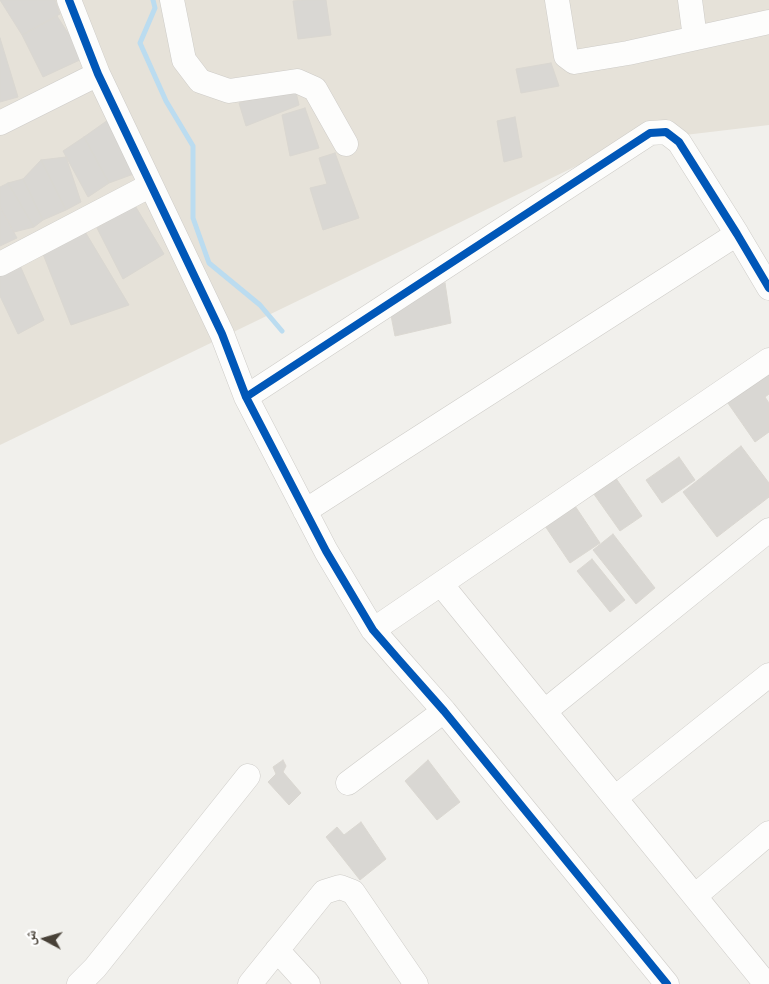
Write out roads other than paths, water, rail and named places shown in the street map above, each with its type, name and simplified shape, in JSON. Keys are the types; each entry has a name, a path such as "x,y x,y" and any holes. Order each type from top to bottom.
{"street":[{"path":"69,0 98,74 222,334 246,397 326,551 373,630 444,711 668,984"},
{"path":"172,0 184,60 200,81 229,91 297,81 315,89 346,144"},
{"path":"557,0 566,56 574,62 628,53 769,22"},
{"path":"690,0 695,38"},
{"path":"0,123 98,74"},
{"path":"246,397 650,133 666,132 679,142 769,288"},
{"path":"0,264 151,185"},
{"path":"305,511 737,234"},
{"path":"373,630 769,360"},
{"path":"545,711 769,530"},
{"path":"441,584 694,896 767,982"},
{"path":"615,798 769,675"},
{"path":"348,783 444,711"},
{"path":"79,984 95,968 248,776"},
{"path":"694,896 769,833"},
{"path":"250,984 324,892 340,887 353,892 416,984"},
{"path":"277,950 308,984"}],"waterway":[{"path":"153,0 155,8 140,43 166,101 193,146 193,218 209,263 260,305 282,331"}]}
